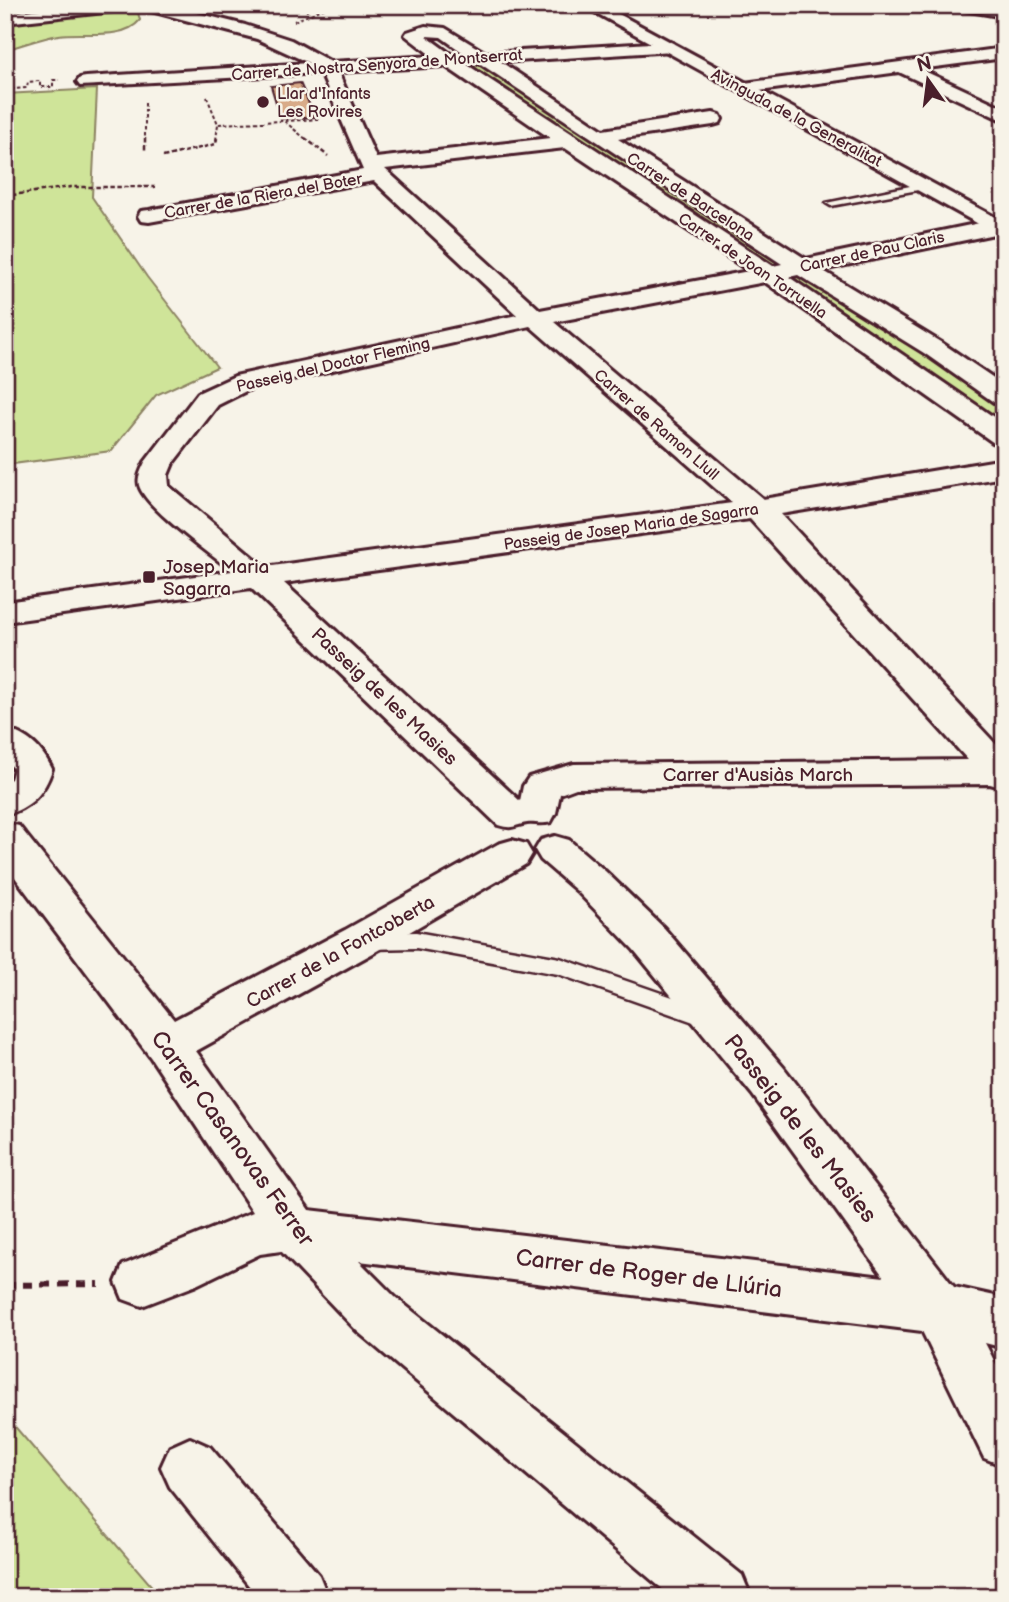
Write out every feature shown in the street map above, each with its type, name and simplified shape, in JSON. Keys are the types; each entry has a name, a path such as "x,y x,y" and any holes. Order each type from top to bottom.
{"street":[{"path":"5,18 123,5"},
{"path":"145,5 278,40 306,53 327,67"},
{"name":"Avinguda de la Generalitat","path":"590,5 1001,227"},
{"path":"964,5 1004,12"},
{"path":"425,34 557,118 671,200 886,335 1004,421"},
{"name":"Carrer de Nostra Senyora de Montserrat","path":"86,82 667,47"},
{"path":"744,88 1004,53"},
{"name":"Carrer de Joan Torruella","path":"464,58 501,97 671,200"},
{"name":"Carrer de Barcelona","path":"464,58 578,142 784,271 933,348 1004,397"},
{"name":"Carrer de Ramon Llull","path":"327,67 373,170 535,318 773,523 1003,774"},
{"path":"901,67 1004,115"},
{"path":"894,87 968,77"},
{"path":"773,104 807,99"},
{"path":"557,118 578,142"},
{"name":"Carrer de la Riera del Boter","path":"149,216 373,170 578,142 713,120"},
{"name":"Carrer de Pau Claris","path":"535,318 1001,227"},
{"name":"Carrer de Joan Torruella","path":"784,271 1004,437"},
{"name":"Passeig del Doctor Fleming","path":"258,577 162,497 154,487 153,475 159,462 208,399 244,382 535,318"},
{"name":"Passeig de Josep Maria de Sagarra","path":"5,612 756,509 1004,468"},
{"name":"Passeig de les Masies","path":"258,577 529,833 591,881 649,939 768,1081 938,1308 1004,1438"},
{"path":"5,741 27,756 33,769 27,785 5,802"},
{"name":"Carrer d'Ausiàs March","path":"529,833 542,786 574,776 1003,774"},
{"name":"Carrer de la Fontcoberta","path":"167,1045 360,942 529,833"},
{"name":"Carrer Casanovas Ferrer","path":"5,836 167,1045 294,1230 376,1314 720,1597"},
{"name":"Carrer de Roger de Llúria","path":"142,1282 212,1254 258,1231 275,1228 938,1308 1004,1323"},
{"path":"190,1468 296,1597"}],"lane":[{"path":"831,203 925,186"},
{"path":"360,942 416,940 560,966 719,1022"}],"path":[{"path":"301,5 306,8 308,15 332,5"},
{"path":"5,84 12,83 12,89 27,88 28,82 40,81 40,87 53,87 54,80 65,79 66,85 86,82"},
{"path":"163,157 216,144 218,124 207,96"},
{"path":"145,99 145,151"},
{"path":"218,124 348,117"},
{"path":"284,121 335,161 373,170"},
{"path":"314,158 327,155"},
{"path":"5,196 71,187 160,186"},
{"path":"5,1285 142,1282"}],"green space":[{"path":"5,5 129,5 137,9 140,20 124,31 59,35 5,50"},
{"path":"486,61 1004,397 1004,437 455,64"},
{"path":"97,89 92,197 147,277 217,367 156,395 111,451 5,465 5,94"},
{"path":"5,1415 161,1597 5,1597"}],"building":[{"path":"300,83 315,117 281,119 271,86"}],"place":[{"name":"Llar d'Infants Les Rovires","path":"263,102"},
{"name":"Josep Maria Sagarra","path":"149,577"}]}
